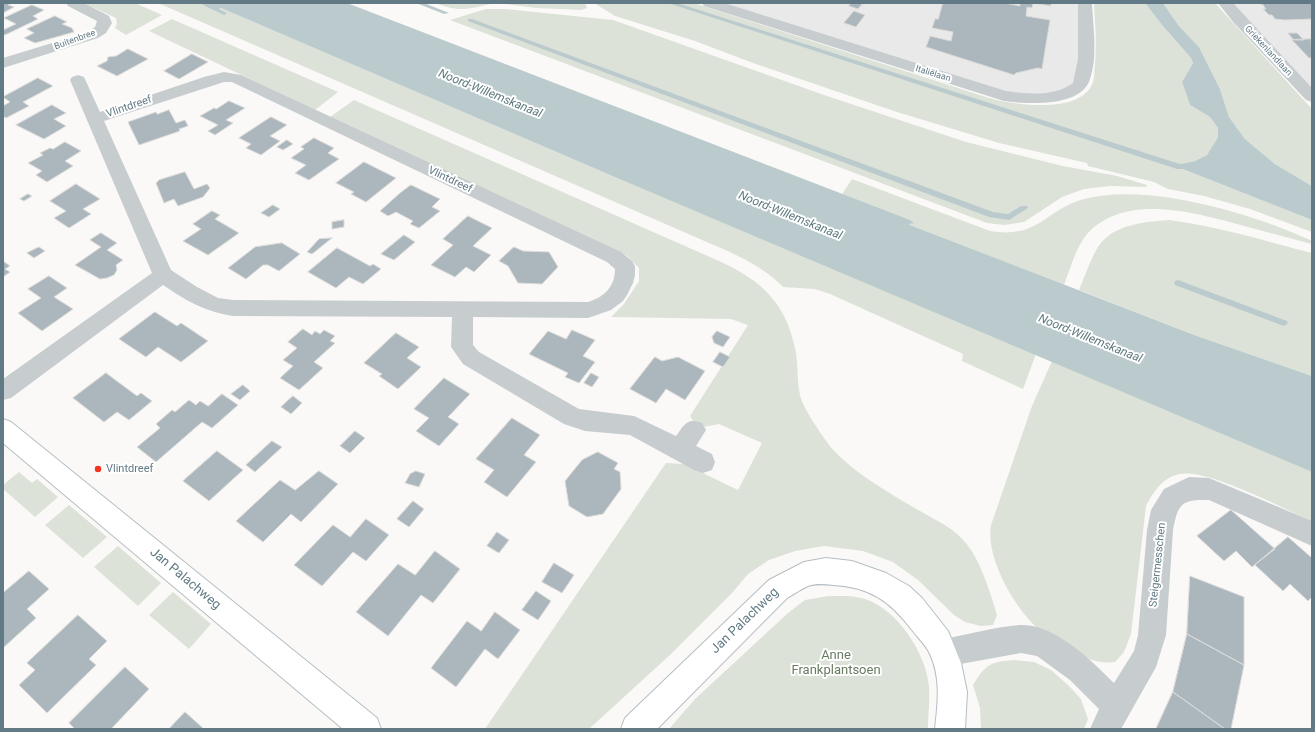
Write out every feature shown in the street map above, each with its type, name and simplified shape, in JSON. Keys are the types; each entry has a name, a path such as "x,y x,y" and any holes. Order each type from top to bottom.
{"street":[{"name":"Buitenbree","path":"3,63 80,40 101,30 105,24 104,19 73,3"},
{"name":"Italiëlaan","path":"708,3 996,94 1025,99 1049,98 1066,93 1079,86 1083,76 1086,38 1085,3"},
{"name":"Griekenlandlaan","path":"1224,3 1312,97"},
{"name":"Vlintdreef","path":"78,80 163,275 190,293 214,305 233,308 588,310 602,307 611,300 624,283 625,266 614,257 235,78 224,77 210,80 95,118"},
{"path":"3,391 163,275"},
{"path":"463,309 462,347 471,358 572,417 591,422 616,423 634,426 703,462"},
{"name":"Jan Palachweg","path":"3,429 366,729"},
{"path":"680,450 694,430"},
{"name":"Steigermesschen","path":"944,652 1021,639 1043,643 1080,670 1111,717 1146,657 1152,635 1160,530 1164,510 1173,497 1189,488 1209,489 1312,534"},
{"name":"Jan Palachweg","path":"636,729 778,589 794,579 812,572 846,572 875,582 908,604 934,635 944,652 953,691 950,729"}],"shaded area":[{"path":"709,3 1085,3 1079,86 1025,99"},
{"path":"1225,3 1312,3 1312,97"}],"green space":[{"path":"84,3 135,3 162,15 126,35 115,28 117,24 116,18"},
{"path":"158,3 203,3 203,5 227,13 219,9 221,8 617,178 1036,354 1023,389 962,361 963,354 830,294 815,289 783,287 760,268 725,250"},
{"path":"435,3 495,3 478,7 458,9"},
{"path":"498,3 585,3 587,8 581,10 536,8"},
{"path":"594,3 694,3 989,98 1030,105 1046,105 1076,99 1086,92 1093,82 1096,49 1094,3 1145,3 1191,58 1193,63 1182,82 1190,105 1210,117 1218,128 1218,137 1207,155 1195,161 1180,164 1180,168 1312,220 1312,232 1250,209 1204,196 1168,189 1154,182 1088,166 1087,163 999,143 897,112 753,63 695,41 615,16"},
{"path":"1163,3 1215,3 1312,109 1312,186 1275,164 1245,139 1229,117 1220,89 1199,47 1179,26"},
{"path":"486,9 505,9 613,20 824,95 966,142 1063,166 1117,176 1147,185 1146,187 1110,186 1084,189 1062,197 1024,222 1004,225 987,223 450,20"},
{"path":"172,19 338,92 315,110 149,31"},
{"path":"354,100 719,261 735,269 760,286 771,296 786,321 792,336 796,353 798,385 802,401 829,445 862,475 888,492 947,526 964,541 975,556 988,586 997,615 993,625 981,626 965,622 954,615 918,580 893,562 863,551 824,546 795,551 769,560 748,574 732,593 671,654 589,729 485,729 666,463 684,464 738,490 762,443 719,424 698,428 690,416 748,325 731,319 611,317 624,304 639,281 639,268 627,256 330,117"},
{"path":"852,179 990,231 1020,231 1041,222 1071,204 1084,199 1109,195 1137,194 1167,197 1228,210 1285,229 1312,241 1312,244 1207,216 1186,212 1145,209 1125,212 1107,219 1086,235 1075,256 1064,285 910,225 842,194"},
{"path":"1169,220 1223,230 1312,253 1312,376 1197,336 1079,290 1090,263 1104,239 1120,229 1140,223"},
{"path":"1052,361 1312,472 1312,521 1246,491 1208,477 1192,474 1180,474 1168,478 1159,486 1146,506 1131,634 1124,652 1115,662 1102,662 1086,658 1043,633 1033,624 1023,612 1005,584 998,569 990,539 991,525 1032,406"},
{"path":"19,472 32,483 37,479 58,497 35,517 3,489 3,485"},
{"path":"69,505 107,537 83,558 45,525"},
{"path":"118,546 161,583 138,606 94,567"},
{"path":"173,592 211,624 189,649 149,615"},
{"name":"Anne Frankplantsoen","path":"828,596 846,596 865,599 877,604 899,622 916,647 927,673 929,686 928,729 669,729 695,699 788,613 805,600"},
{"path":"1014,660 1034,662 1051,670 1069,686 1081,699 1088,719 1084,729 981,729 980,708 973,685 985,668 989,665"}],"water":[{"name":"Noord-Willemskanaal","path":"203,3 347,3 910,220 914,223 909,224 910,225 1197,336 1312,376 1312,472 617,178 221,8 219,9 227,13 224,15 203,5"},
{"path":"1145,3 1163,3 1179,26 1199,47 1220,89 1229,117 1245,139 1275,164 1312,186 1312,220 1180,168 1180,164 1195,161 1207,155 1218,137 1218,128 1210,117 1190,105 1182,82 1193,63 1191,58"}],"building":[{"path":"3,3 12,3 8,5 14,7 3,13"},
{"path":"851,3 863,3 858,9 849,6"},
{"path":"943,3 1005,3 1020,6 1020,3 1033,3 1032,8 1027,7 1026,16 1050,20 1042,69 1038,68 1016,73 1014,75 926,47 930,36 951,41 953,32 932,28 935,19 938,19"},
{"path":"1033,3 1051,3 1051,6"},
{"path":"1258,3 1312,3 1312,19 1275,19 1263,9 1266,9 1263,5"},
{"path":"32,5 44,10 33,16 38,19 5,35 3,34 3,30 16,24 4,18"},
{"path":"854,11 865,15 856,27 844,23"},
{"path":"55,16 67,22 62,24 72,28 74,32 35,43 24,38 34,33 27,29"},
{"path":"1288,33 1297,33 1304,40 1294,40"},
{"path":"1311,39 1312,58 1309,58 1292,40"},
{"path":"128,49 148,59 117,76 97,66 107,61 108,57 116,56"},
{"path":"192,54 208,62 179,79 164,71"},
{"path":"38,78 53,86 23,102 29,106 6,118 3,116 3,106 10,102 3,97"},
{"path":"229,101 245,108 226,120 233,123 215,135 208,131 218,125 200,116"},
{"path":"52,105 66,113 54,119 66,126 44,139 16,125"},
{"path":"169,110 176,123 185,120 188,126 179,129 180,131 139,145 128,122 156,112 157,114"},
{"path":"271,117 287,125 270,136 280,141 261,155 246,148 251,144 239,138"},
{"path":"314,138 334,148 328,153 339,159 309,180 295,173 306,165 291,158 304,149 301,147"},
{"path":"287,140 293,144 283,150 277,147"},
{"path":"65,142 81,151 65,161 73,166 47,182 36,175 42,171 28,163 43,155 40,153 50,148 53,149"},
{"path":"364,162 396,178 366,202 351,194 354,192 336,183"},
{"path":"185,172 194,189 207,184 210,188 203,197 178,206 174,199 164,203 156,183 159,180"},
{"path":"76,184 100,199 83,209 91,214 69,228 54,218 66,211 50,201"},
{"path":"411,185 440,199 432,207 440,211 419,228 410,224 413,221 396,212 388,216 380,211"},
{"path":"28,194 32,196 24,201 20,199"},
{"path":"273,205 280,209 269,217 261,213"},
{"path":"212,211 220,215 215,219 239,233 208,255 183,241 201,229 193,224"},
{"path":"468,216 492,228 473,246 491,255 474,272 466,267 455,277 431,265 453,245 443,239"},
{"path":"344,220 344,227 332,229 332,222"},
{"path":"101,233 117,243 107,250 123,260 116,265 117,270 114,275 100,279 75,265 101,247 90,240"},
{"path":"404,235 415,242 394,260 381,254"},
{"path":"332,238 312,254 307,252 319,239"},
{"path":"282,243 300,254 279,271 268,265 263,265 246,279 228,268 255,247"},
{"path":"39,247 45,251 34,258 27,253"},
{"path":"514,247 523,251 549,252 558,267 542,284 518,283 508,266 499,261"},
{"path":"337,248 370,266 373,264 381,269 363,284 349,277 336,288 308,272"},
{"path":"3,261 10,266 5,269 10,272 3,277"},
{"path":"49,276 67,288 54,297 73,309 42,331 18,313 41,298 28,289"},
{"path":"155,312 177,326 181,323 208,341 181,362 158,347 146,357 119,339"},
{"path":"303,329 312,335 315,331 320,334 324,330 335,336 330,341 335,343 314,362 323,368 299,390 280,378 293,366 283,360 297,348 288,342"},
{"path":"572,330 595,340 583,356 595,362 579,383 565,377 568,373 529,354 548,331 566,339"},
{"path":"717,331 730,337 723,347 714,343 712,337"},
{"path":"396,333 419,347 407,358 421,367 398,389 379,376 382,374 364,363"},
{"path":"720,352 730,357 723,367 713,362"},
{"path":"655,357 662,361 678,357 705,371 685,400 666,389 656,403 630,389"},
{"path":"106,373 137,396 141,393 152,401 129,420 117,412 104,422 73,398"},
{"path":"591,373 599,377 592,387 584,383"},
{"path":"444,378 470,394 448,417 459,424 439,446 416,431 429,418 414,409"},
{"path":"243,385 250,391 240,400 231,394"},
{"path":"222,394 238,405 212,428 202,422 156,462 137,447 160,428 156,424 172,410 175,412 189,400 196,405 200,401 208,406"},
{"path":"293,396 302,403 291,414 281,407"},
{"path":"512,418 540,435 524,455 536,462 507,497 484,482 494,470 476,459"},
{"path":"355,431 365,438 350,453 340,446"},
{"path":"272,441 282,447 255,472 246,465"},
{"path":"217,451 243,470 209,501 183,481"},
{"path":"598,452 618,463 614,469 620,472 621,489 603,514 587,517 569,506 565,481 582,460"},
{"path":"319,471 338,484 301,522 291,514 263,542 236,521 280,480 295,490"},
{"path":"416,471 425,474 419,487 405,483 410,474"},
{"path":"413,501 424,509 409,527 397,519"},
{"path":"1231,510 1275,549 1252,567 1236,551 1224,561 1197,536"},
{"path":"366,519 389,535 366,561 353,552 322,586 294,565 333,525 350,537"},
{"path":"497,532 509,540 499,553 487,546"},
{"path":"1288,537 1312,558 1312,597 1308,601 1290,584 1283,591 1255,565"},
{"path":"435,551 460,569 433,603 421,595 388,636 356,612 398,564 415,575"},
{"path":"554,563 574,575 562,593 542,582"},
{"path":"29,571 49,589 27,609 36,618 3,648 3,593"},
{"path":"1190,576 1244,597 1244,665 1187,634"},
{"path":"536,591 551,601 538,620 522,610"},
{"path":"495,612 520,630 498,659 485,649 456,687 431,668 467,621 481,631"},
{"path":"78,615 107,641 89,659 96,665 47,713 19,685 35,670 27,663"},
{"path":"1187,634 1244,665 1231,729 1225,729 1173,692"},
{"path":"125,667 149,689 111,729 75,729 69,723"},
{"path":"1173,692 1225,729 1156,729"},
{"path":"185,712 204,729 169,729"}],"waterway":[{"path":"419,3 446,13"},
{"path":"671,3 1180,167"},
{"path":"470,20 992,215 1009,217 1024,208"},
{"path":"1178,283 1284,323"}],"place":[{"name":"Vlintdreef","path":"98,469"}]}
